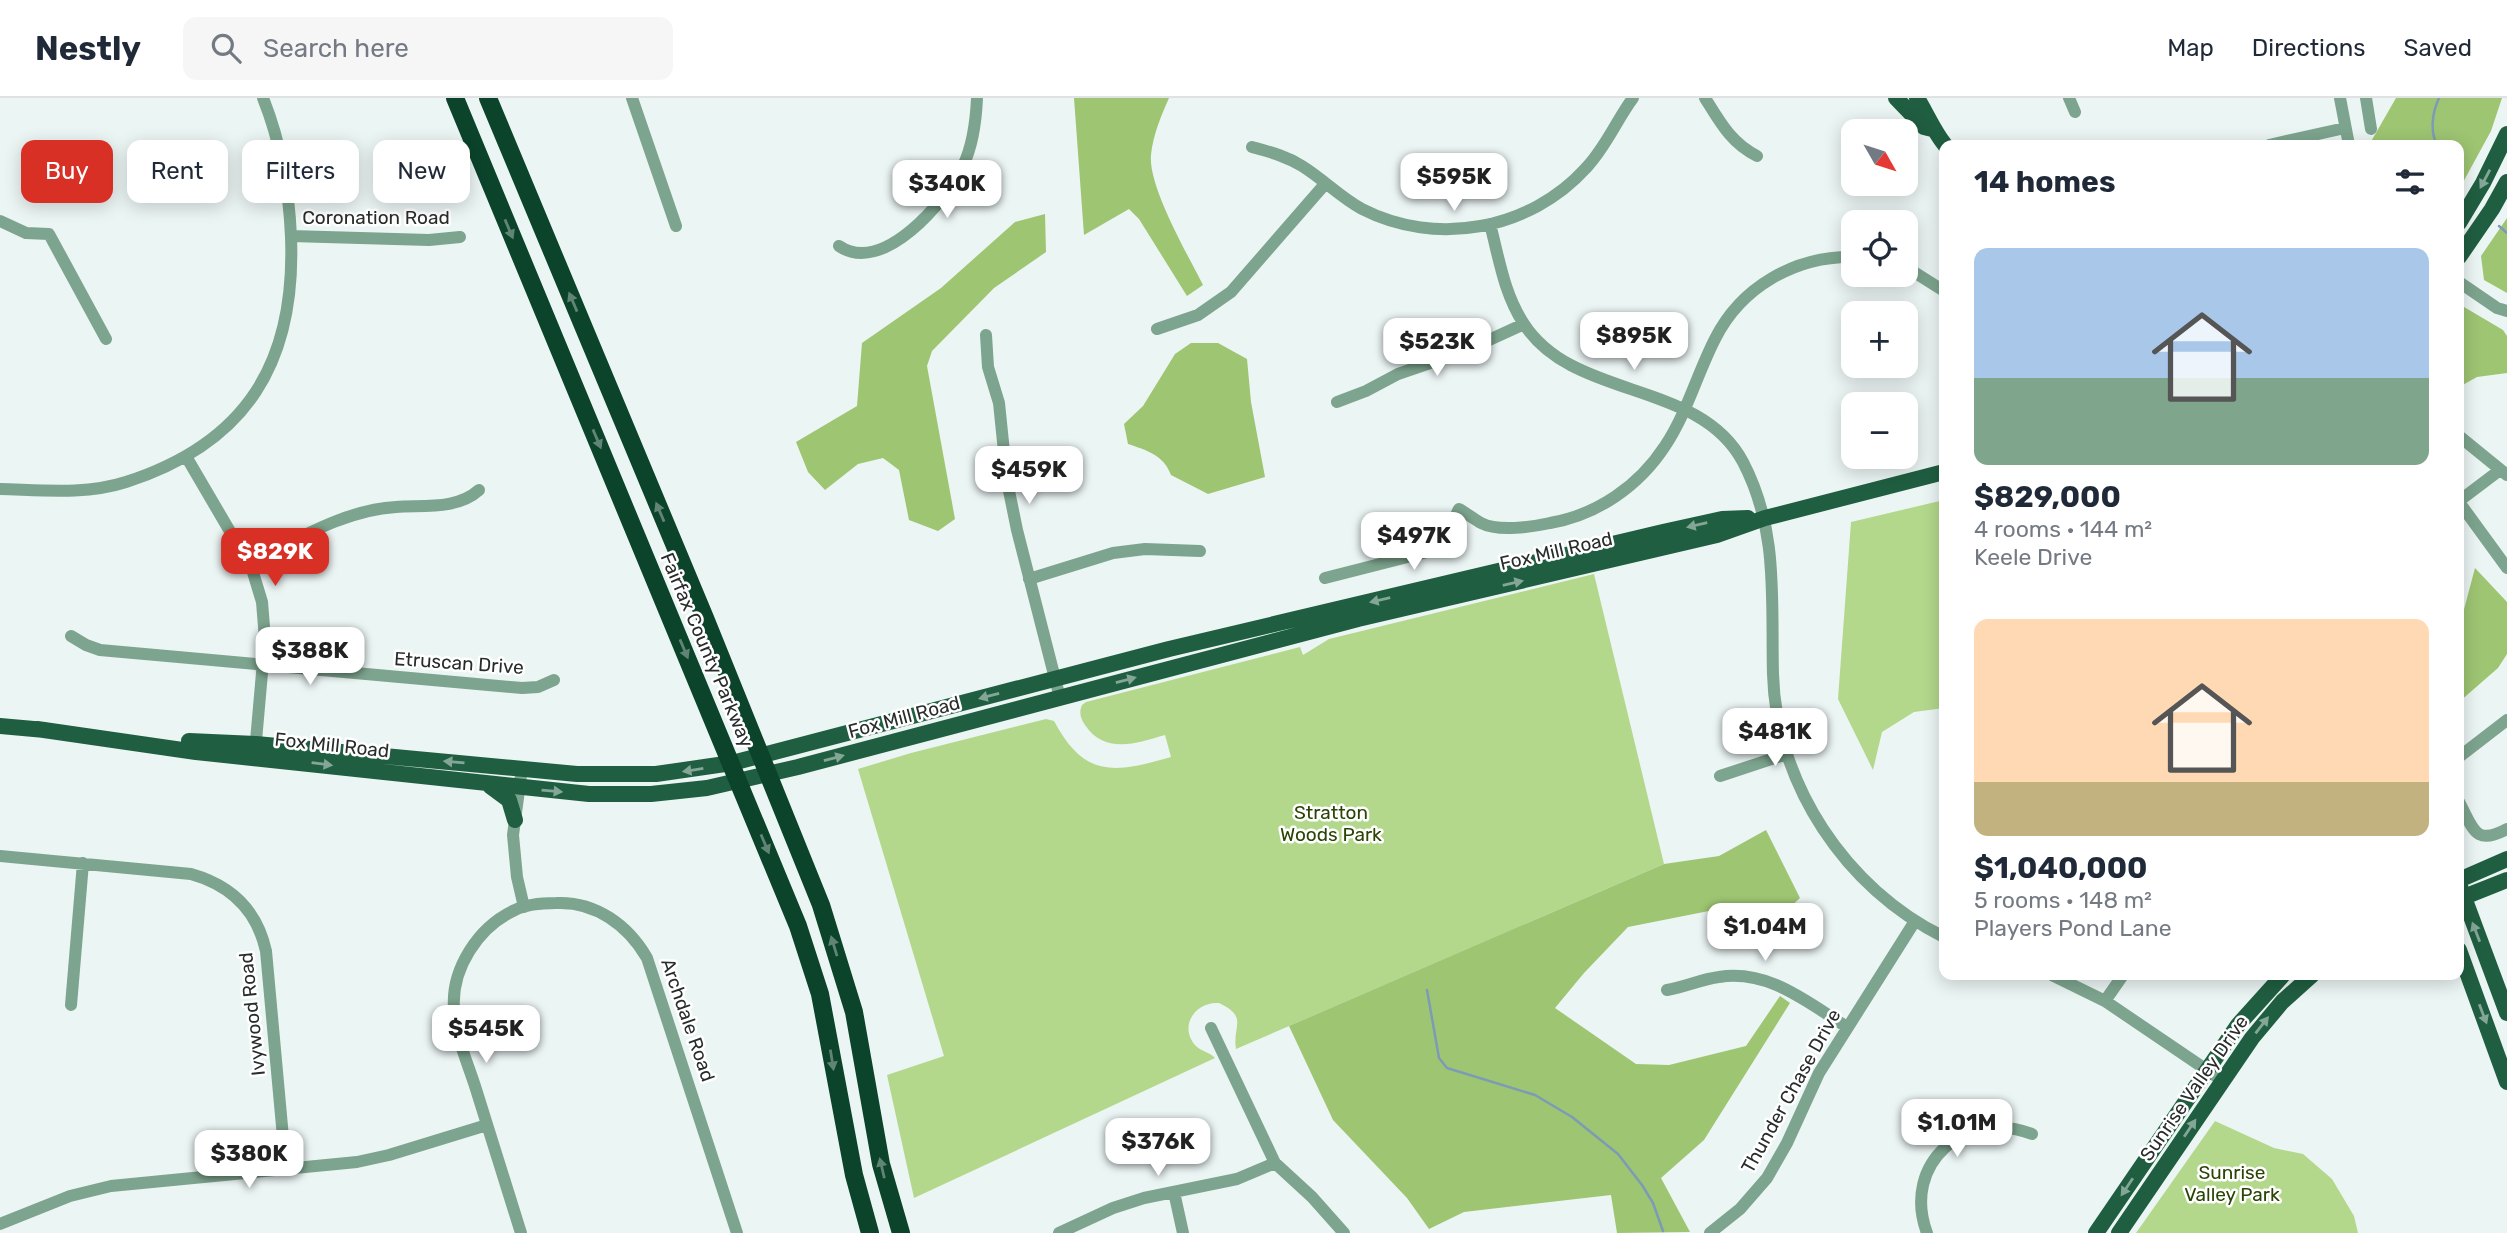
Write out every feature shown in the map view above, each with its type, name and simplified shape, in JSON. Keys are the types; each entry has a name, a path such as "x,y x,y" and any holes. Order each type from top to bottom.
{"highway":[{"name":"Fairfax County Parkway","path":"455,98 732,763 810,959 827,1029 854,1175 870,1233"},
{"name":"Fairfax County Parkway","path":"488,98 821,905 851,1002 881,1164 901,1233"}],"main road":[{"path":"1896,98 1924,127 1932,129"},
{"path":"1917,98 1930,118 1932,129 1941,140"},
{"path":"2464,215 2507,134"},
{"path":"2464,250 2507,182"},
{"name":"Fox Mill Road","path":"255,750 519,788 589,794 695,789 768,775 1358,619 1717,535 1765,518 1939,473"},
{"name":"Fox Mill Road","path":"0,726 255,750 577,774 625,775 683,771 760,757 1169,649 1722,519 1765,518"},
{"path":"485,783 507,797 515,820"},
{"path":"2464,887 2507,859"},
{"path":"2464,889 2507,880"},
{"path":"2464,900 2507,1013"},
{"path":"2464,964 2507,1082"},
{"name":"Sunrise Valley Drive","path":"2096,1233 2207,1070 2249,1012 2278,980"},
{"name":"Sunrise Valley Drive","path":"2119,1233 2272,1013 2307,980"}],"street":[{"path":"0,489 63,490 125,483 187,458 218,435 257,393 281,342 290,291 291,236 285,173 279,145 263,98"},
{"path":"632,98 676,226"},
{"path":"839,246 865,253 884,247 901,238 939,205 964,164 973,137 977,98"},
{"path":"1252,146 1283,156 1302,166 1363,210 1404,225 1457,230 1518,216 1570,184 1604,147 1633,98"},
{"path":"1705,98 1733,141 1757,156"},
{"path":"2069,98 2075,112"},
{"path":"2340,98 2348,140"},
{"path":"2366,98 2371,129"},
{"path":"2291,140 2345,128"},
{"path":"1157,330 1198,316 1231,292 1325,184"},
{"path":"0,221 26,233 49,234 106,339"},
{"path":"1490,224 1506,286 1524,324 1544,347 1574,368 1708,422 1734,449 1752,481 1765,518 1773,579 1773,677 1778,718 1787,754 1808,803 1838,850 1875,890 1915,921 1939,934"},
{"name":"Coronation Road","path":"291,236 429,240 460,237"},
{"path":"1325,578 1431,551 1448,533 1459,509 1484,525 1527,527 1571,519 1613,499 1645,472 1665,446 1684,411 1719,332 1748,296 1785,270 1828,258 1841,257"},
{"path":"1918,275 1939,288"},
{"path":"2464,285 2497,308 2507,311"},
{"path":"1337,402 1366,391 1398,374 1465,351 1524,324"},
{"path":"986,335 988,368 999,403 1007,481 1060,698"},
{"path":"2464,440 2504,473 2464,499"},
{"path":"187,458 249,563 259,589 264,615 255,750"},
{"path":"249,563 358,513 391,507 454,503 465,500 479,490"},
{"path":"2464,509 2507,568"},
{"path":"1029,579 1113,553 1145,549 1200,551"},
{"name":"Etruscan Drive","path":"71,636 100,650 262,666 522,688 538,687 554,680"},
{"path":"2464,753 2507,720"},
{"path":"1720,776 1787,754"},
{"path":"522,768 515,820 514,856 524,907 497,921 481,936 463,963 456,985 455,1020 522,1233"},
{"path":"2464,811 2475,831 2485,837 2494,836 2507,828"},
{"name":"Ivywood Road","path":"0,856 181,872 201,877 238,898 256,921 266,951 286,1170"},
{"path":"71,1005 83,863"},
{"name":"Archdale Road","path":"524,907 558,902 593,909 617,922 642,949 651,966 737,1233"},
{"name":"Thunder Chase Drive","path":"1710,1233 1740,1209 1767,1178 1787,1143 1819,1073 1915,921"},
{"path":"1667,990 1718,977 1748,976 1786,988 1847,1027"},
{"path":"2063,980 2105,1000 2223,1081"},
{"path":"2105,1000 2119,980"},
{"path":"1210,1028 1275,1163 1312,1197 1344,1233"},
{"path":"0,1224 70,1196 111,1186 357,1162 389,1156 487,1125"},
{"path":"1927,1233 1921,1213 1923,1185 1934,1160 1948,1144 1961,1136 1991,1126 2018,1128 2032,1134"},
{"path":"1059,1233 1113,1208 1237,1178 1275,1163"},
{"path":"1174,1192 1183,1233"}],"green space":[{"path":"1074,98 1169,98 1154,140 1152,169 1170,221 1203,285 1187,296 1139,219 1129,209 1084,235"},
{"path":"2396,98 2502,98 2491,131 2464,180 2464,140 2372,140"},
{"path":"1045,214 1046,252 994,288 932,351 927,366 955,519 938,531 909,520 899,470 883,458 858,464 825,490 808,472 796,442 857,406 862,343 941,288 1015,222"},
{"path":"2507,218 2507,293 2484,280 2481,256"},
{"path":"2464,307 2503,330 2507,336 2507,373 2477,377 2464,384"},
{"path":"1191,343 1218,343 1247,359 1251,402 1265,477 1208,494 1171,475 1164,463 1154,454 1128,444 1124,424 1143,406 1175,354"},
{"path":"1939,501 1939,709 1914,712 1882,732 1873,770 1838,699 1851,522"},
{"path":"2475,568 2507,602 2507,654 2498,668 2464,698 2464,609"},
{"name":"Stratton Woods Park","path":"1594,574 1664,864 1236,1049 1237,1018 1234,1013 1219,1003 1203,1006 1192,1017 1189,1031 1196,1046 1215,1058 914,1198 887,1075 944,1056 858,769 1046,719 1054,721 1077,753 1103,767 1133,766 1171,757 1165,735 1122,744 1102,740 1083,722 1080,713 1082,705 1300,647 1303,655 1329,639"},
{"path":"1766,830 1800,898 1786,911 1734,906 1628,927 1555,1008 1636,1064 1669,1065 1746,1046 1780,996 1790,1003 1704,1140 1661,1178 1690,1232 1617,1233 1611,1195 1464,1212 1429,1229 1407,1198 1333,1120 1289,1026 1664,864 1719,856"},
{"name":"Sunrise Valley Park","path":"2215,1121 2274,1148 2303,1154 2332,1179 2354,1216 2358,1233 2136,1233"}],"waterway":[{"path":"2435,140 2433,122 2439,98"},
{"path":"2499,226 2507,233"},
{"path":"1427,990 1439,1058 1447,1068 1535,1095 1572,1117 1618,1154 1653,1203 1663,1231"}]}
